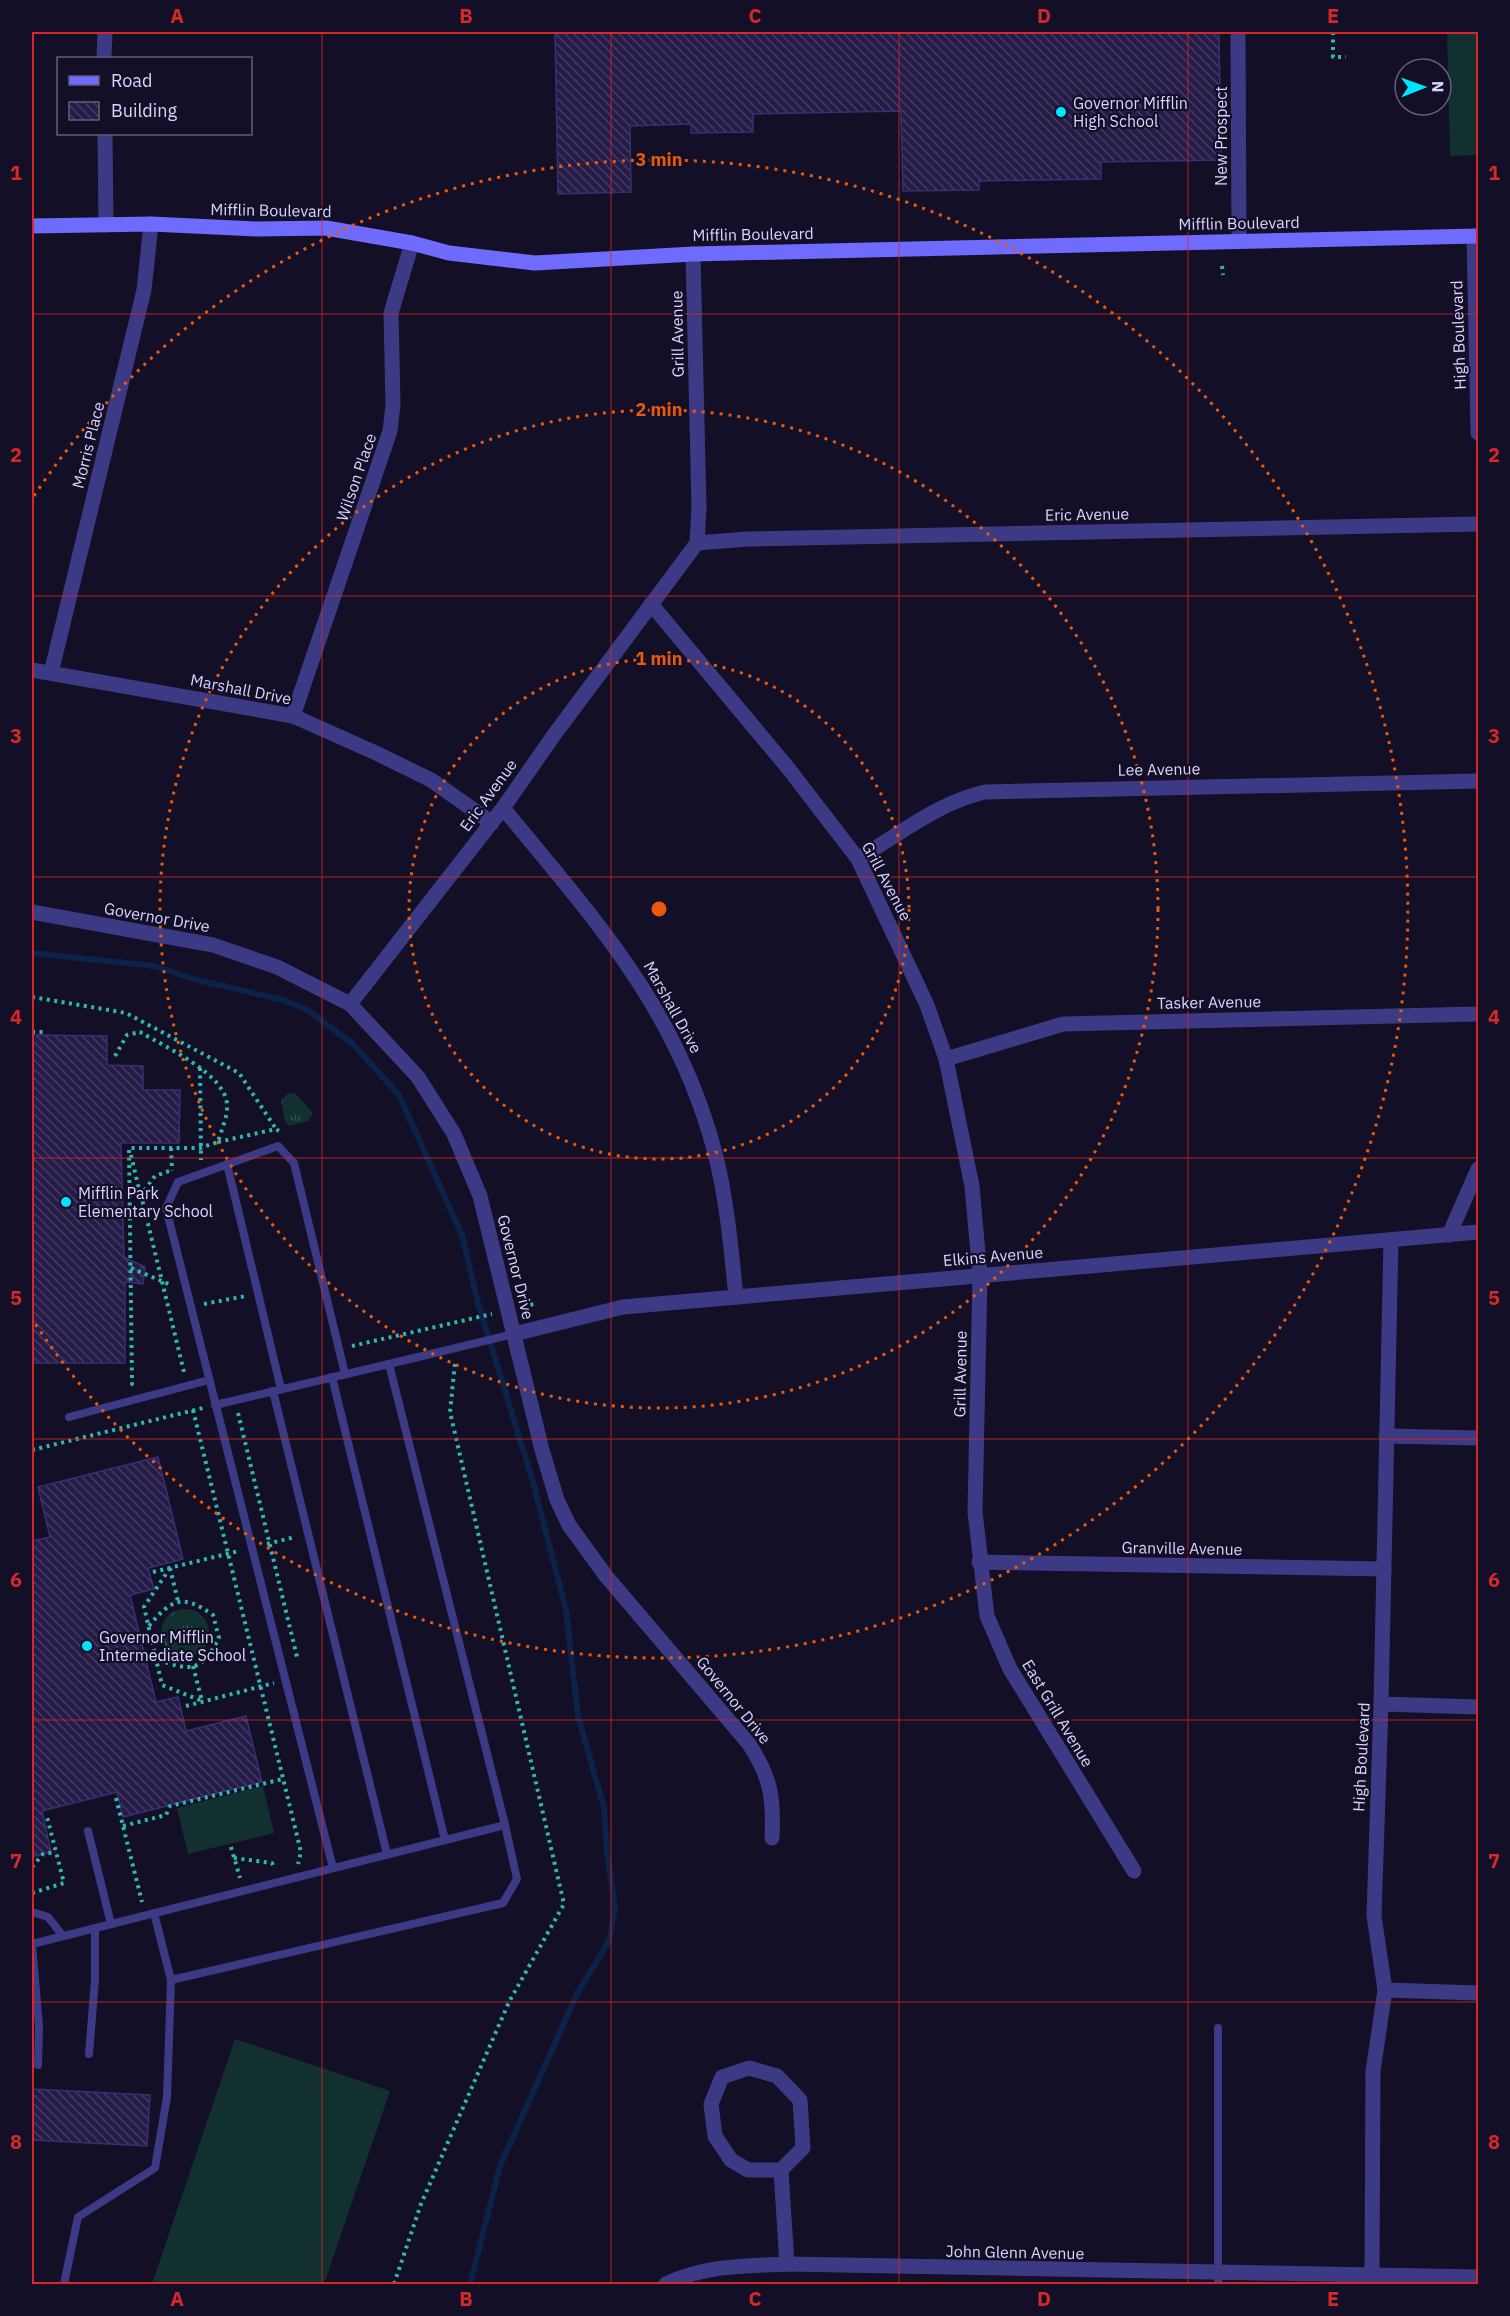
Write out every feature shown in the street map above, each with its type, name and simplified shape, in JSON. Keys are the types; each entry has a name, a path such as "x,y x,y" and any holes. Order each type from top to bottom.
{"street":[{"path":"104,57 105,32"},
{"name":"New Prospect","path":"1238,32 1239,241"},
{"path":"105,135 106,225"},
{"name":"Mifflin Boulevard","path":"32,226 151,224 258,229 326,228 412,243 449,253 535,263 693,254 1476,236"},
{"name":"Morris Place","path":"51,673 144,290 151,224"},
{"name":"High Boulevard","path":"1476,236 1479,433"},
{"name":"Wilson Place","path":"293,716 390,431 393,405 391,313 412,243"},
{"name":"Grill Avenue","path":"693,254 699,507 697,543"},
{"name":"Eric Avenue","path":"697,543 772,539 1479,524"},
{"path":"651,604 697,543"},
{"name":"Grill Avenue","path":"651,604 788,768 858,859 911,967 946,1059 972,1186 980,1275 975,1512 980,1562"},
{"name":"Eric Avenue","path":"350,1004 492,823 651,604"},
{"name":"Marshall Drive","path":"32,670 293,716 431,780 492,823"},
{"name":"Lee Avenue","path":"858,859 937,811 964,798 985,792 1479,781"},
{"name":"Marshall Drive","path":"503,808 603,929 643,986 669,1030 702,1110 715,1154 725,1202 736,1297"},
{"name":"Governor Drive","path":"32,912 234,951 277,967 350,1004 418,1077 454,1134 489,1227 542,1450 557,1500 569,1525 606,1576 749,1744 763,1766 773,1804 772,1838"},
{"name":"Tasker Avenue","path":"946,1059 1063,1024 1479,1014"},
{"path":"1449,1235 1479,1169"},
{"name":"Elkins Avenue","path":"514,1334 623,1307 1479,1232"},
{"name":"High Boulevard","path":"1368,2277 1372,2070 1385,1990 1374,1916 1391,1240"},
{"path":"1386,1436 1479,1437"},
{"name":"Granville Avenue","path":"980,1562 1383,1569"},
{"name":"East Grill Avenue","path":"980,1562 987,1616 997,1644 1134,1871"},
{"path":"1381,1704 1479,1707"},
{"path":"1385,1990 1479,1993"},
{"path":"782,2170 748,2170 731,2160 715,2136 711,2104 722,2077 748,2068 777,2076 800,2100 803,2148 782,2170 787,2264"},
{"name":"John Glenn Avenue","path":"666,2284 683,2276 715,2268 787,2264 1218,2279 1479,2277"}],"lane":[{"path":"333,1868 166,1208 178,1182 278,1146 294,1163 345,1374"},
{"path":"227,1164 308,1534 387,1854"},
{"path":"215,1405 514,1334"},
{"path":"171,1980 503,1903 517,1879 389,1364"},
{"path":"332,1377 445,1840"},
{"path":"69,1417 209,1380"},
{"path":"38,2065 39,2017 32,1944 505,1825"},
{"path":"88,1831 111,1924"},
{"path":"32,1912 48,1917 63,1936"},
{"path":"64,2284 78,2217 155,2168 167,2097 171,1980 154,1913"},
{"path":"89,2054 95,1980 95,1928"},
{"path":"1218,2028 1218,2279"}],"path":[{"path":"1333,32 1333,57 1346,57"},
{"path":"1222,266 1223,274"},
{"path":"32,997 126,1013 239,1073 276,1129 284,1136"},
{"path":"32,1032 45,1032"},
{"path":"200,1068 200,1148"},
{"path":"218,1142 276,1129"},
{"path":"129,1148 141,1195"},
{"path":"350,1337 353,1348 534,1304"},
{"path":"186,1706 301,1677 235,1400"},
{"path":"32,1450 193,1410 301,1852 298,1866"},
{"path":"153,1572 308,1534"},
{"path":"170,1568 178,1601"},
{"path":"170,1568 144,1607 162,1685 202,1701"},
{"path":"149,1626 162,1610 178,1601 195,1603 213,1615 219,1638 207,1660 194,1666 176,1666 156,1659"},
{"path":"194,1666 202,1701"},
{"path":"123,1826 166,1815 170,1806 284,1779"},
{"path":"116,1798 142,1904 153,1901"},
{"path":"32,1893 64,1883 48,1817"},
{"path":"230,1882 241,1880 231,1847"},
{"path":"32,1867 43,1854 56,1852"},
{"path":"234,1857 272,1863 275,1871 264,1874"}],"green space":[{"path":"1447,32 1478,32 1478,155 1450,156 1449,117 1453,117 1453,57 1448,57"},
{"path":"289,1093 296,1094 313,1113 308,1121 289,1126 285,1121 281,1100"},
{"path":"180,1609 190,1609 205,1619 209,1633 208,1642 199,1653 190,1657 180,1657 165,1647 161,1638 161,1628 171,1613"},
{"path":"263,1786 274,1833 188,1854 177,1808"},
{"path":"235,2039 390,2091 324,2284 152,2284"}],"building":[{"name":"Governor Mifflin High School","path":"555,32 1219,32 1221,160 1101,162 1101,179 979,181 979,190 903,191 901,111 753,114 753,132 691,133 691,124 630,126 631,192 558,194"},
{"name":"Mifflin Park Elementary School","path":"32,1035 107,1036 107,1065 143,1066 143,1090 180,1090 179,1143 121,1143 124,1257 145,1267 143,1284 125,1282 125,1363 32,1363"},
{"name":"Governor Mifflin Intermediate School","path":"158,1457 183,1559 148,1568 154,1589 130,1595 156,1702 178,1697 186,1731 246,1716 262,1782 123,1817 117,1792 42,1811 51,1852 32,1857 32,1541 50,1537 38,1487"},
{"path":"32,2089 150,2095 147,2146 32,2140"}],"waterway":[{"path":"32,953 155,966 197,980 283,1000 306,1009 353,1044 399,1095 462,1235 478,1303 533,1482 566,1610 578,1716 604,1808 607,1852 615,1908 609,1941 577,1994 500,2166 470,2284"}],"place":[{"name":"Governor Mifflin High School","path":"1061,112"},
{"name":"Mifflin Park Elementary School","path":"66,1202"},
{"name":"Governor Mifflin Intermediate School","path":"87,1646"}]}
